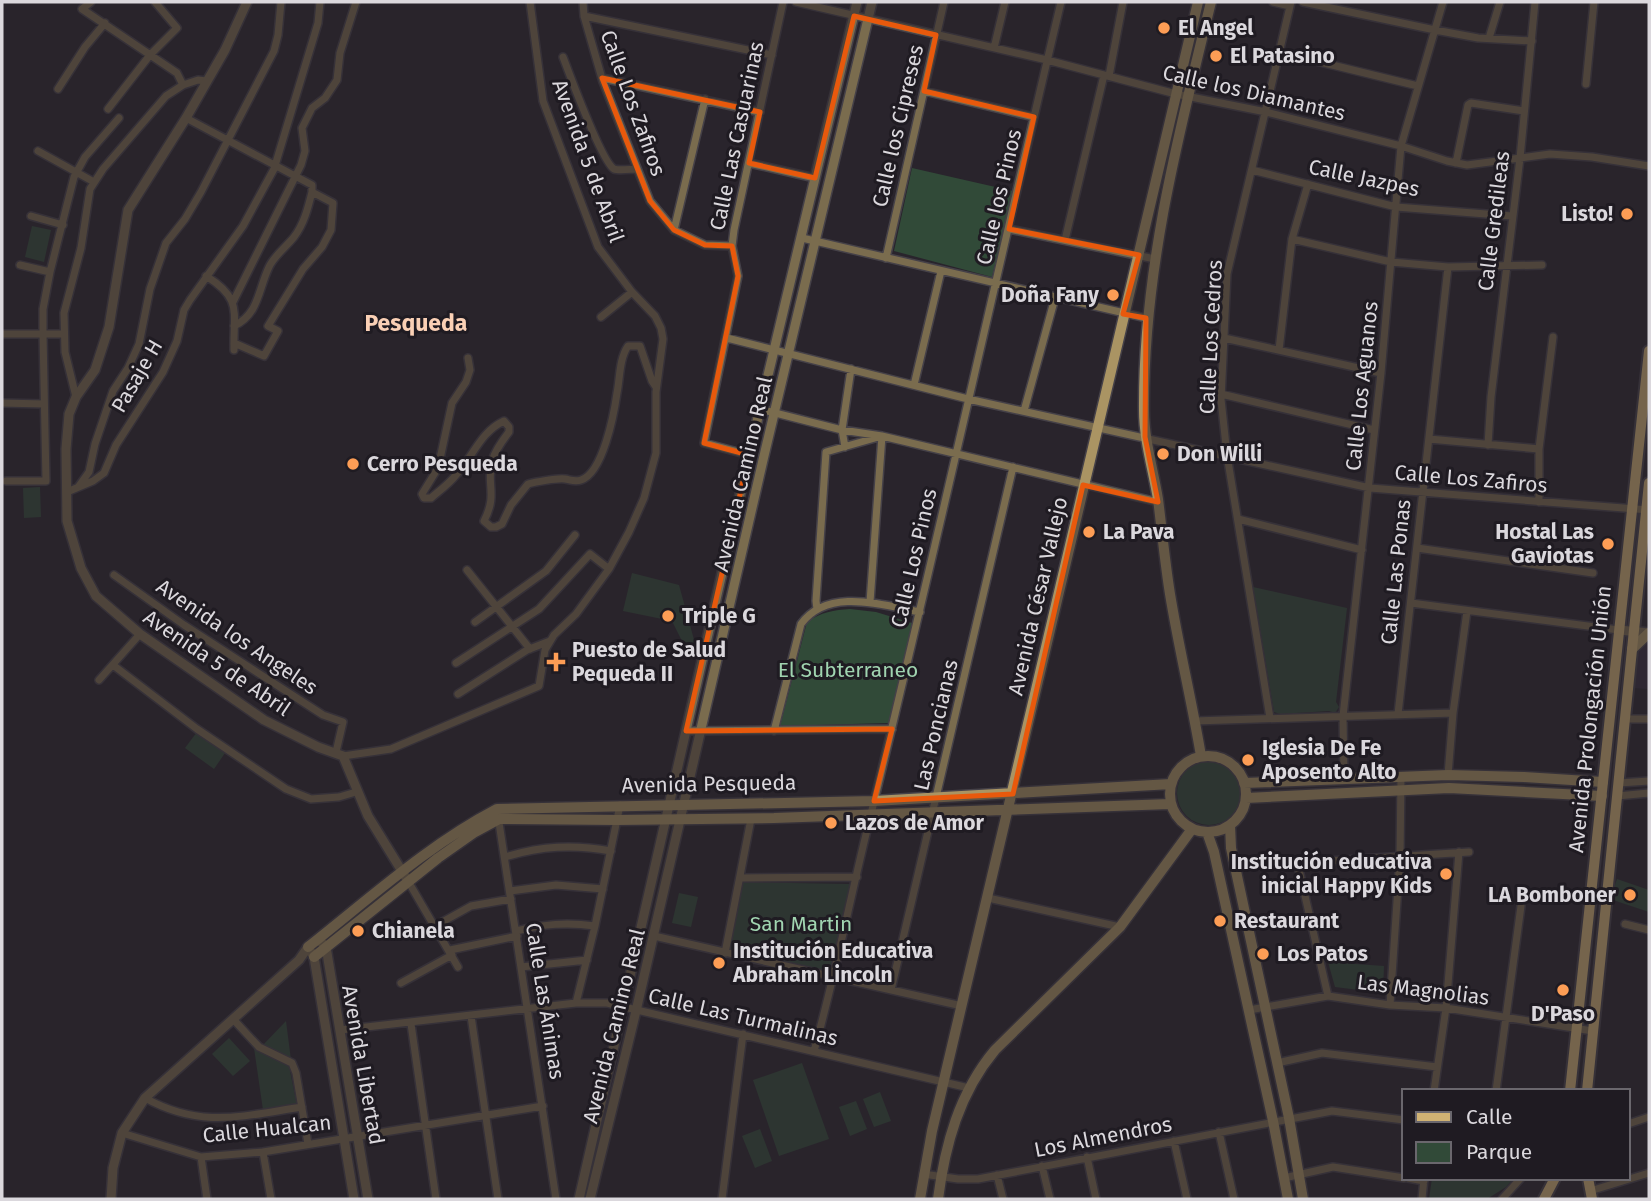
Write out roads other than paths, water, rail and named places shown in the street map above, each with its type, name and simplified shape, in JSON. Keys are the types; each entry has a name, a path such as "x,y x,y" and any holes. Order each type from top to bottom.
{"main road":[{"path":"1197,4 1210,6 1188,97 1155,259 1146,318 1145,437 1158,502 1170,595 1201,756"},
{"name":"Avenida César Vallejo","path":"920,1199 944,1082 1197,4"},
{"name":"Avenida Prolongación Unión","path":"1570,1089 1649,351"},
{"name":"Avenida Prolongación Unión","path":"1587,1089 1649,483"},
{"path":"1632,649 1649,633"},
{"path":"1201,756 1223,759 1232,765 1244,783 1246,798 1241,813 1230,825 1215,832 1192,829 1182,823 1170,804 1174,776 1185,763 1201,756"},
{"path":"1244,783 1448,775 1603,782"},
{"name":"Avenida Pesqueda","path":"311,952 470,823 498,814 620,805 874,801 1171,784"},
{"path":"1246,798 1449,788 1602,796"},
{"path":"774,802 774,818"},
{"name":"Avenida Pesqueda","path":"498,814 617,820 751,819 1170,804"},
{"path":"1230,825 1231,848 1289,1118 1303,1199"},
{"path":"938,1199 956,1115 979,1069 1120,927 1192,829"},
{"path":"1207,832 1214,852 1288,1199"},
{"path":"1589,914 1605,916"},
{"path":"1544,1199 1554,1180"}],"street":[{"path":"91,2 82,9 177,73 183,85"},
{"path":"108,109 150,55 177,28 155,2"},
{"name":"Avenida 5 de Abril","path":"247,2 225,50 128,210 109,327 95,370 76,397 69,414 66,492 68,521 81,568 96,596 140,634 264,720 318,747 340,754 391,749 539,686 545,650 609,569 644,498 656,453 656,388 663,339 661,328 655,316 632,292 598,247 543,101 530,2"},
{"path":"78,486 89,472 95,444 113,391 139,344 150,289 166,243 185,219 274,51 281,2"},
{"name":"Pasaje H","path":"66,492 104,473 116,445 163,372 177,341 184,310 206,276 232,245 275,166 318,23 320,2"},
{"path":"233,302 301,165 305,151 302,128 312,108 325,98 337,80 340,53 356,2"},
{"name":"Calle Los Zafiros","path":"583,2 584,16 602,78 650,201 674,230 705,245 732,246"},
{"name":"Calle Las Casuarinas","path":"749,455 704,443 738,276 732,246 783,2"},
{"path":"796,2 854,16"},
{"name":"Avenida Camino Real","path":"579,1199 749,455 857,2"},
{"name":"Avenida Camino Real","path":"590,1199 872,2"},
{"name":"Calle los Cipreses","path":"886,258 944,2"},
{"path":"994,48 1005,2"},
{"name":"Calle los Pinos","path":"968,399 1061,2"},
{"path":"1065,240 1123,2"},
{"path":"1273,2 1290,4"},
{"path":"1303,2 1434,30 1532,41"},
{"name":"Calle Los Aguanos","path":"1344,779 1343,716 1370,488 1401,146 1443,2"},
{"path":"1489,38 1500,2"},
{"name":"Calle Gredileas","path":"1488,445 1535,2"},
{"path":"1586,84 1594,2"},
{"name":"Calle Los Cedros","path":"1270,718 1227,455 1221,394 1227,274 1290,4"},
{"path":"584,16 772,55"},
{"name":"Calle los Diamantes","path":"854,16 1047,60 1188,97 1266,112 1401,146 1456,163 1467,165 1550,154 1649,166"},
{"path":"58,89 85,47 105,23"},
{"path":"1279,52 1419,86"},
{"path":"564,57 584,111 611,166 616,169 636,169"},
{"path":"602,78 760,112"},
{"path":"76,397 65,352 64,313 81,248 90,189 103,169 166,96 183,85 198,80 206,81"},
{"path":"924,90 1034,117"},
{"path":"674,230 705,99"},
{"path":"1456,163 1468,105 1471,103 1524,111"},
{"path":"6,481 46,481 43,309 50,272 76,173 85,157 119,118"},
{"path":"186,118 312,185 307,214 295,235 270,265 254,310 234,326"},
{"path":"38,151 94,182"},
{"path":"749,163 815,178"},
{"name":"Calle Jazpes","path":"1252,170 1396,207 1512,216"},
{"path":"1279,350 1292,239 1308,184"},
{"path":"206,276 224,287 233,302 234,347 264,356 278,331 268,326 331,230 333,203 312,192"},
{"path":"30,216 63,225"},
{"path":"1009,229 1155,259"},
{"path":"802,237 1146,318"},
{"path":"1292,239 1391,262 1448,267 1542,265"},
{"path":"20,265 50,272"},
{"name":"Calle Las Ponas","path":"1398,714 1448,267"},
{"path":"914,385 941,271"},
{"path":"601,317 632,292"},
{"path":"1024,411 1055,298"},
{"path":"2,334 63,334"},
{"path":"1539,502 1539,449 1553,337"},
{"path":"727,338 968,399 1145,437"},
{"path":"1224,338 1381,373"},
{"path":"468,358 470,370 466,382 452,403 438,468 422,494 427,499 431,498 458,474 483,437 496,424 504,421 508,423 509,432 492,462 493,496 484,521 491,527 502,524 511,505 528,484 562,478 578,481 587,477 595,468 603,452 615,407 622,360 628,346 640,346 656,388"},
{"path":"845,447 842,430 852,369"},
{"path":"1221,394 1374,430"},
{"name":"Calle Los Pinos","path":"814,1051 834,978 968,399"},
{"path":"2,403 44,404"},
{"path":"760,410 842,430 882,436 1158,502"},
{"path":"817,609 826,452 882,436"},
{"path":"870,602 882,436"},
{"name":"Calle Los Zafiros","path":"1145,437 1370,488 1648,510"},
{"path":"1429,439 1539,449"},
{"name":"Las Poncianas","path":"891,990 1013,467"},
{"path":"1238,519 1362,550"},
{"path":"475,622 547,571 575,534"},
{"path":"1417,548 1593,573"},
{"path":"456,663 539,609 590,554 609,569"},
{"path":"467,570 530,649"},
{"name":"Avenida los Angeles","path":"114,575 184,625 312,708 344,722 340,754"},
{"path":"774,731 801,624 817,609 846,602 870,602 920,612"},
{"path":"1411,603 1649,633"},
{"path":"1448,775 1466,611"},
{"path":"99,680 140,634"},
{"path":"458,694 530,649 551,641"},
{"path":"113,665 197,729 286,789 311,799 339,797 356,792"},
{"path":"1194,721 1453,713"},
{"path":"1625,719 1649,719"},
{"path":"686,730 892,729"},
{"path":"340,754 368,816 458,967"},
{"path":"1390,1005 1400,857 1401,777"},
{"path":"1523,791 1524,777"},
{"path":"1603,782 1649,781"},
{"path":"1602,796 1649,793"},
{"path":"576,1003 620,805"},
{"name":"Calle Las Ánimas","path":"498,814 556,1199"},
{"path":"725,953 751,819"},
{"path":"505,857 557,845 611,851"},
{"path":"1434,1089 1446,1008 1459,852"},
{"path":"1235,867 1469,852"},
{"path":"1297,861 1328,996"},
{"path":"740,878 857,877"},
{"path":"435,926 471,906 556,885 603,889"},
{"path":"988,898 1120,927"},
{"path":"1496,1089 1521,906"},
{"path":"401,983 451,953 516,933 555,923 595,926"},
{"path":"1625,924 1649,930"},
{"path":"654,936 962,1006"},
{"name":"Avenida Libertad","path":"322,943 340,1030 368,1199"},
{"name":"Avenida Libertad","path":"311,952 355,1199"},
{"name":"Avenida Pesqueda","path":"111,1199 113,1168 122,1133 145,1098 311,952"},
{"path":"522,967 587,960"},
{"name":"Las Magnolias","path":"1248,1010 1328,996 1390,1005 1446,1008 1593,1031"},
{"name":"Calle Las Turmalinas","path":"340,1030 411,1024 576,1003 607,1003 969,1088"},
{"path":"471,1016 498,1199"},
{"path":"233,1019 259,1047 292,1063 308,1144"},
{"path":"411,1024 436,1199"},
{"path":"722,1199 743,1034"},
{"path":"1277,1063 1322,1053 1437,1067"},
{"path":"145,1098 164,1108 197,1117 225,1119 302,1107"},
{"name":"Calle Hualcan","path":"122,1133 201,1157 263,1152 543,1106"},
{"name":"Los Almendros","path":"923,1174 958,1180 997,1175 1332,1111 1402,1119"},
{"path":"1630,1123 1649,1117"},
{"path":"1219,1132 1234,1199"},
{"path":"1174,1140 1187,1199"},
{"path":"263,1152 271,1199"},
{"path":"201,1157 206,1199"},
{"path":"1087,1157 1096,1199"},
{"path":"1042,1166 1050,1199"},
{"path":"1284,1178 1333,1167 1402,1177"},
{"path":"1591,1195 1649,1173"},
{"path":"997,1175 1003,1199"},
{"path":"1422,1199 1424,1180"},
{"path":"1502,1199 1519,1180"}],"place":[{"name":"El Angel","path":"1164,28"},
{"name":"El Patasino","path":"1216,56"},
{"name":"Listo!","path":"1627,214"},
{"name":"Doña Fany","path":"1113,295"},
{"name":"Don Willi","path":"1163,454"},
{"name":"Cerro Pesqueda","path":"353,464"},
{"name":"La Pava","path":"1089,532"},
{"name":"Hostal Las Gaviotas","path":"1608,544"},
{"name":"Triple G","path":"668,616"},
{"name":"Puesto de Salud Pequeda II","path":"556,662"},
{"name":"Iglesia De Fe Aposento Alto","path":"1248,760"},
{"name":"Lazos de Amor","path":"831,823"},
{"name":"Institución educativa inicial Happy Kids","path":"1446,874"},
{"name":"LA Bomboner","path":"1630,895"},
{"name":"Restaurant","path":"1220,921"},
{"name":"Chianela","path":"358,931"},
{"name":"Los Patos","path":"1263,954"},
{"name":"Institución Educativa Abraham Lincoln","path":"719,963"},
{"name":"D'Paso","path":"1563,990"}],"district":[{"name":"Pesqueda","path":"416,323"}],"park label":[{"name":"El Subterraneo","path":"848,670"},
{"name":"San Martin","path":"801,924"}]}
